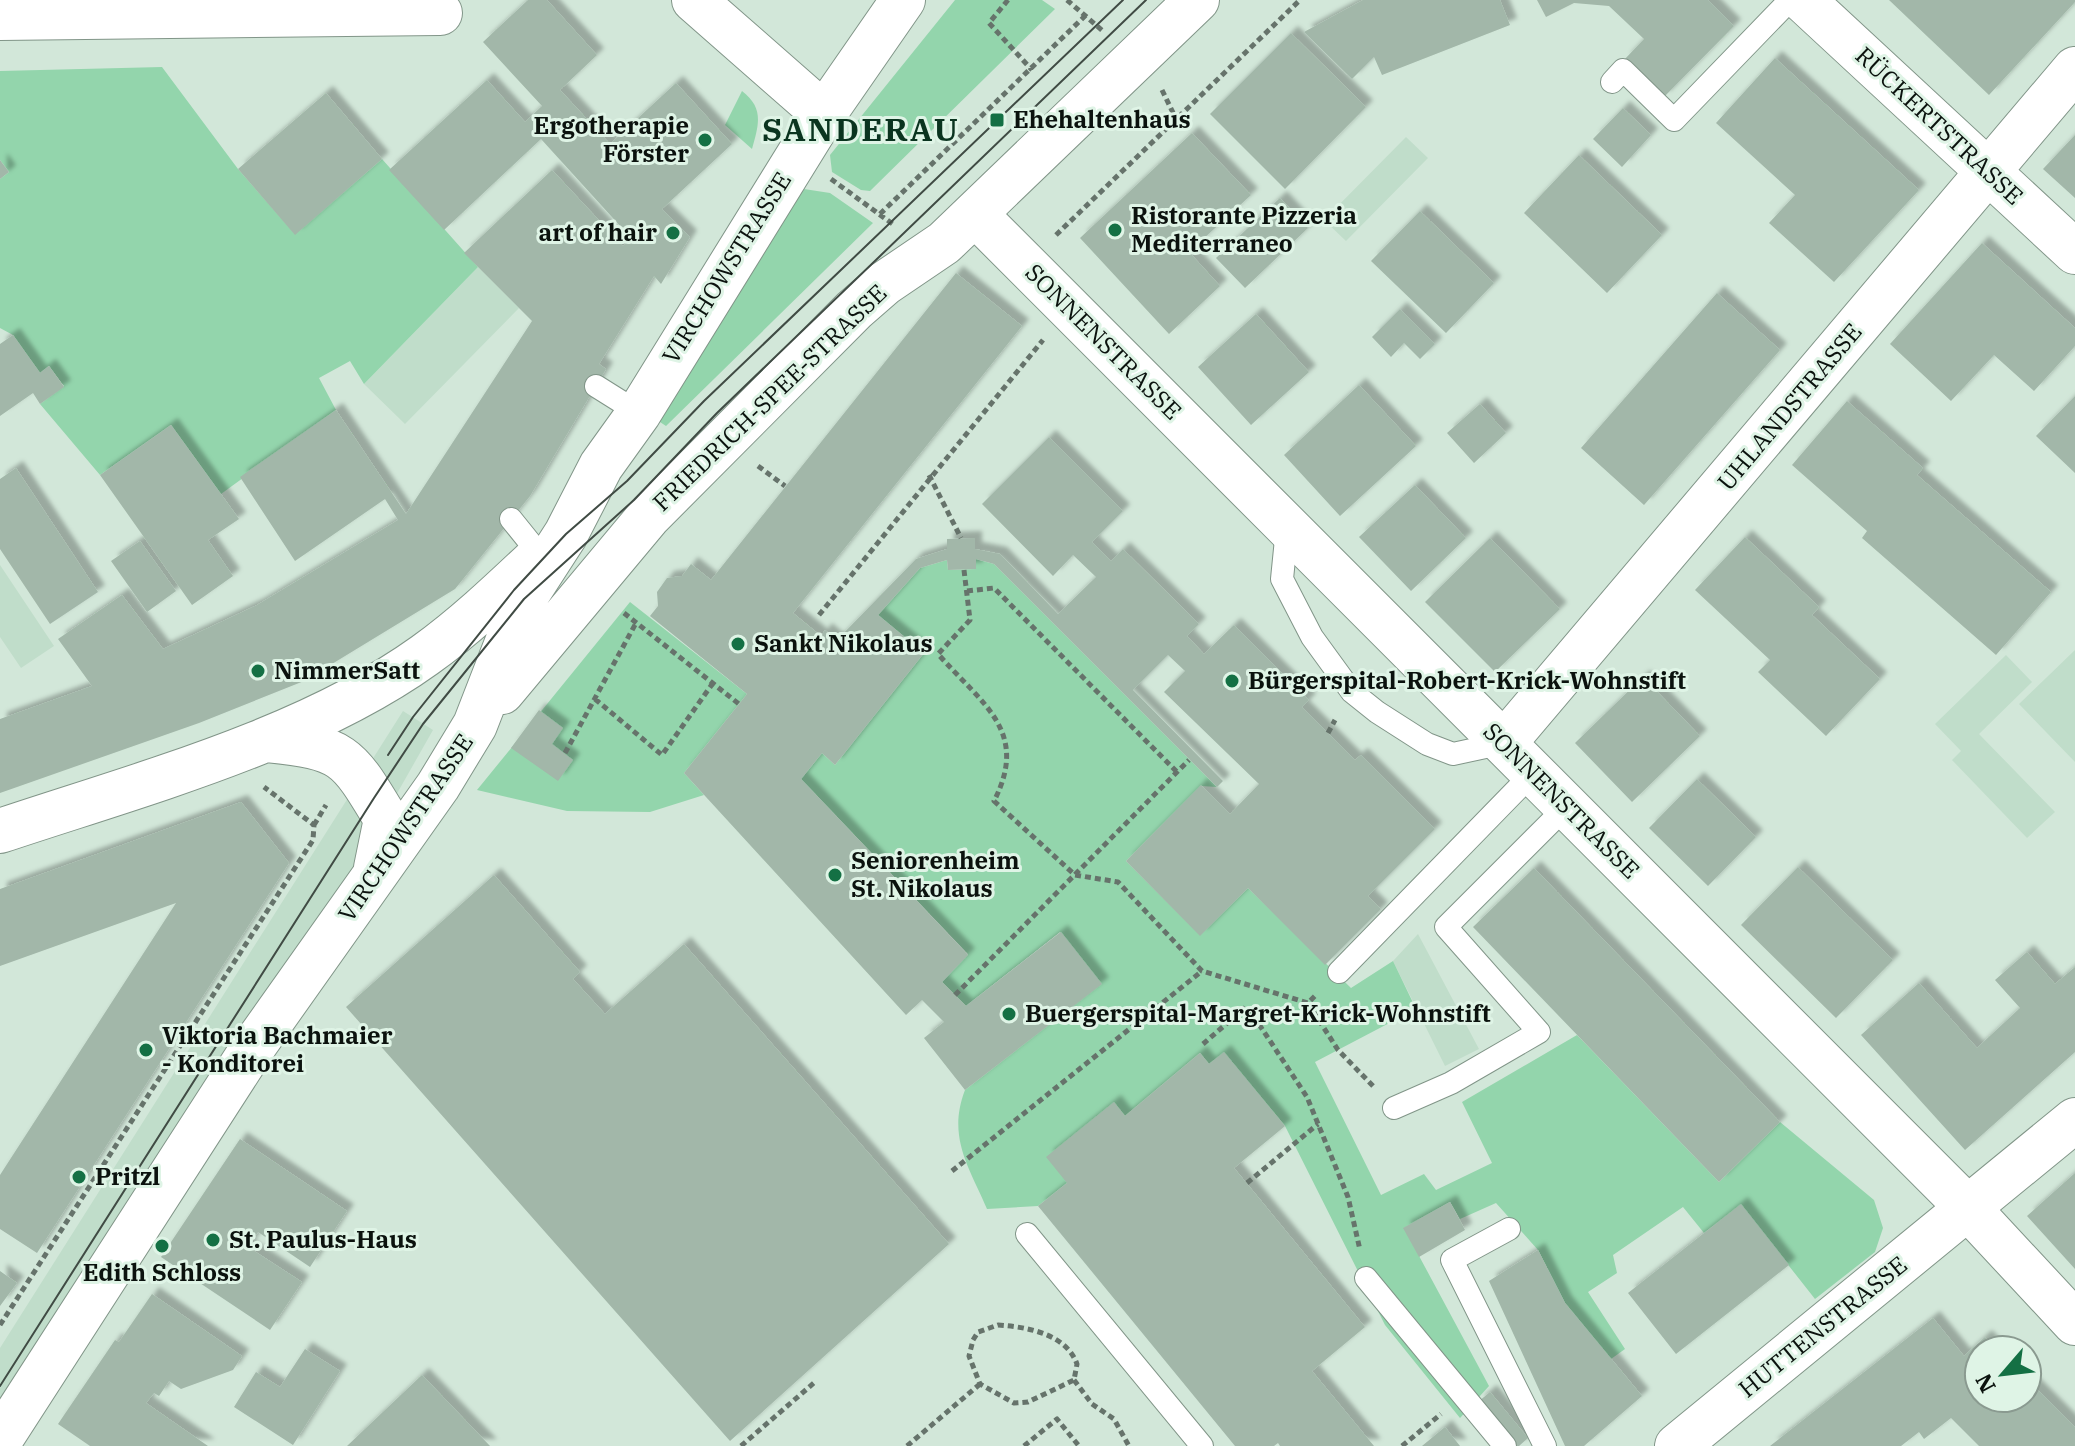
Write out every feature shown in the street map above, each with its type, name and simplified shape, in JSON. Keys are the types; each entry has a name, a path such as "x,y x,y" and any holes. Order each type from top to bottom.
{"street":[{"path":"694,0 824,114"},
{"name":"VIRCHOWSTRASSE","path":"0,1441 256,1043 438,786 475,725 524,599 566,534 571,519 601,466 639,413 824,114 903,0"},
{"name":"FRIEDRICH-SPEE-STRASSE","path":"475,725 649,516 854,310 975,214 1197,0"},
{"name":"RÜCKERTSTRASSE","path":"1803,0 2075,252"},
{"path":"0,18 440,13"},
{"name":"UHLANDSTRASSE","path":"1518,758 1988,170 2075,69"},
{"name":"SONNENSTRASSE","path":"975,214 1968,1208 2075,1323"},
{"path":"0,831 267,740 425,656 540,555 571,519"},
{"path":"267,740 334,751 351,763 386,819 375,874"},
{"name":"HUTTENSTRASSE","path":"1677,1446 2075,1120"},
{"path":"0,1441 5,1446"}],"lane":[{"path":"1612,82 1623,70 1674,120 1790,0"},
{"path":"596,386 639,413"},
{"path":"511,519 540,555"},
{"path":"1287,529 1282,579 1312,637 1352,692 1427,744 1453,754 1518,758"},
{"path":"1339,972 1518,758"},
{"path":"1394,1108 1451,1083 1539,1032 1446,927 1567,806"},
{"path":"1509,1229 1452,1260 1545,1446"},
{"path":"1027,1234 1202,1446"},
{"path":"1366,1278 1505,1446"}],"path":[{"path":"1008,0 989,23 1032,70"},
{"path":"797,156 880,214 1086,15 1067,0"},
{"path":"1025,264 1300,0"},
{"path":"819,615 929,475 1070,308"},
{"path":"929,475 961,538"},
{"path":"964,570 970,620 938,654 1001,725 1009,749 1008,775 994,801 1075,875 1118,882 1202,971 1308,1003 1338,1050 1394,1108"},
{"path":"592,587 739,704"},
{"path":"967,591 994,588 1177,772"},
{"path":"565,753 636,623"},
{"path":"595,699 662,755 713,683"},
{"path":"0,1325 313,840 314,825 280,798 216,757"},
{"path":"955,995 1189,760"},
{"path":"952,1171 1202,971"},
{"path":"1308,1003 1339,972"},
{"path":"1203,1044 1247,1006 1307,1097 1348,1197 1366,1278"},
{"path":"1247,1183 1318,1124"},
{"path":"1074,1380 1028,1402 1014,1403 980,1384 969,1356 973,1340 978,1332 998,1325 1034,1331 1067,1346 1077,1364 1074,1380 1092,1404 1114,1419 1129,1446"},
{"path":"741,1446 815,1382"},
{"path":"907,1446 980,1384"},
{"path":"1402,1446 1463,1396"},
{"path":"1024,1446 1057,1419 1079,1446"}],"shaded area":[{"path":"1406,137 1428,158 1346,241 1324,220"},
{"path":"478,267 519,308 405,424 364,384"},
{"path":"0,565 54,646 21,668 0,637"},
{"path":"2075,650 2075,762 2019,704"},
{"path":"2006,655 2032,682 1979,734 2055,812 2027,838 1952,760 1961,751 1935,724"},
{"path":"403,711 433,730 344,887 0,1406 0,1348"},
{"path":"1418,934 1479,1049 1445,1066 1393,961"}],"green space":[{"path":"955,0 1042,0 1055,9 870,191 861,190 832,172 830,155"},
{"path":"162,67 238,169 295,234 382,159 478,267 364,384 350,361 319,378 336,410 221,494 171,425 100,475 40,404 64,386 49,366 40,373 13,335 0,328 0,179 9,172 0,160 0,71"},
{"path":"742,91 757,110 752,149 725,125"},
{"path":"804,189 830,193 873,223 666,426 657,420"},
{"path":"976,559 994,564 1217,787 1201,786 1126,861 1200,935 1248,888 1351,988 1393,961 1416,1009 1315,1062 1381,1195 1424,1174 1436,1190 1492,1163 1462,1102 1577,1035 1719,1182 1780,1122 1874,1200 1883,1228 1875,1252 1815,1299 1741,1205 1704,1233 1683,1207 1613,1255 1617,1273 1588,1292 1625,1349 1611,1359 1565,1303 1538,1250 1496,1203 1460,1219 1450,1202 1404,1228 1489,1386 1460,1418 1385,1325 1285,1126 1224,1053 1209,1064 1200,1053 1125,1116 1114,1103 1067,1183 1038,1206 987,1209 967,1165 959,1137 960,1107 965,1090 1101,984 1060,932 966,1006 942,982 968,954 801,779 822,753 835,765 924,653 878,615 920,568 947,560 948,570 976,569"},
{"path":"630,602 747,694 684,773 704,795 650,812 567,811 477,790"}],"building":[{"path":"528,0 547,0 597,55 560,90 610,144 676,83 732,144 662,209 690,237 661,284 654,276 599,364 606,369 530,496 455,589 304,681 199,723 0,793 0,719 92,686 58,639 122,595 163,649 257,605 398,520 385,499 295,561 240,477 336,410 406,514 532,321 464,253 552,170 623,246 631,238 541,139 444,230 389,170 487,80 525,122 542,106 483,42"},
{"path":"1363,0 1500,0 1510,25 1382,75 1374,57 1352,79 1304,32"},
{"path":"1537,0 1708,0 1734,26 1663,98 1624,60 1644,39 1609,6 1574,3 1546,17"},
{"path":"1889,0 2075,0 2075,2 1989,95"},
{"path":"1291,33 1366,107 1285,189 1210,114"},
{"path":"1775,58 1919,190 1834,282 1769,223 1795,195 1716,123"},
{"path":"326,93 382,159 295,235 238,169"},
{"path":"1623,108 1651,135 1622,167 1593,139"},
{"path":"1192,133 1251,195 1189,252 1220,286 1169,334 1080,238"},
{"path":"2075,135 2075,198 2043,169"},
{"path":"1579,155 1662,235 1607,293 1524,213"},
{"path":"0,160 9,172 0,179"},
{"path":"1280,198 1308,228 1245,288 1216,258"},
{"path":"1420,211 1494,283 1446,333 1371,261"},
{"path":"1982,243 2075,328 2075,346 2034,391 1994,355 1951,401 1890,344"},
{"path":"956,273 1022,326 793,613 821,636 825,630 837,640 916,559 947,549 947,539 975,538 975,549 1000,554 1058,614 1096,577 1073,555 1053,576 982,504 1049,437 1123,511 1092,542 1111,561 1123,549 1199,624 1187,636 1204,654 1234,625 1309,700 1302,707 1355,760 1361,755 1435,829 1368,896 1381,909 1325,965 1248,888 1200,936 1126,861 1201,785 1230,814 1259,784 1164,692 1185,671 1168,655 1133,690 1223,781 1217,787 994,564 976,559 976,569 948,570 947,560 920,568 878,615 924,653 835,765 822,753 801,779 968,955 942,982 966,1006 1061,932 1102,984 965,1090 924,1038 944,1022 922,1000 906,1015 684,773 747,694 650,616 658,606 657,592 667,578 682,576 691,564 711,580"},
{"path":"1717,293 1780,350 1644,505 1581,448"},
{"path":"1400,309 1435,344 1420,359 1404,343 1391,357 1372,337"},
{"path":"1256,314 1309,372 1251,425 1198,367"},
{"path":"13,335 40,373 49,366 64,387 40,404 33,393 0,416 0,344"},
{"path":"1359,385 1416,446 1340,516 1284,455"},
{"path":"2075,396 2075,473 2036,436"},
{"path":"1847,401 1923,468 1917,475 2051,592 1996,655 1862,538 1867,531 1792,465"},
{"path":"1480,404 1506,433 1474,463 1447,433"},
{"path":"171,425 239,519 208,540 233,576 192,605 100,475"},
{"path":"16,468 98,592 50,624 0,549 0,479"},
{"path":"1415,485 1466,538 1411,591 1359,537"},
{"path":"1745,537 1819,607 1812,615 1880,679 1826,736 1758,672 1770,660 1695,590"},
{"path":"1490,538 1560,609 1495,672 1425,602"},
{"path":"140,541 176,591 147,612 111,561"},
{"path":"1643,677 1700,736 1632,802 1575,743"},
{"path":"539,710 563,728 552,744 573,760 558,781 511,748"},
{"path":"1697,779 1756,837 1708,886 1649,828"},
{"path":"241,802 289,863 37,1253 0,1229 0,1175 176,903 0,966 0,889"},
{"path":"1798,867 1893,960 1836,1018 1741,925"},
{"path":"1534,868 1780,1122 1719,1182 1473,927"},
{"path":"494,875 580,972 573,979 605,1014 684,944 949,1244 730,1441 346,1007"},
{"path":"2027,952 2055,984 2075,967 2075,1052 1965,1150 1861,1035 1919,983 1977,1048 2020,1008 1995,980"},
{"path":"1224,1052 1285,1126 1234,1168 1365,1327 1312,1371 1374,1446 1280,1446 1278,1443 1274,1446 1235,1446 1038,1206 1067,1183 1046,1157 1114,1102 1125,1116 1200,1053 1209,1064"},
{"name":"St. Paulus-Haus","path":"240,1139 347,1211 310,1267 258,1232 248,1247 302,1282 270,1330 161,1257"},
{"path":"2075,1173 2075,1269 2027,1216"},
{"path":"1450,1202 1465,1230 1419,1257 1403,1228"},
{"path":"1741,1204 1789,1265 1676,1354 1628,1293"},
{"path":"1538,1250 1565,1303 1642,1396 1584,1446 1565,1446 1489,1281"},
{"path":"0,1271 17,1283 0,1306"},
{"path":"152,1294 242,1356 233,1370 181,1389 169,1381 159,1396 154,1393 146,1403 208,1446 90,1446 58,1424 115,1340 119,1342"},
{"path":"1933,1318 1963,1355 1963,1414 2043,1414 2043,1395 2075,1427 2075,1446 1979,1446 1951,1418 1924,1439 1919,1432 1901,1446 1770,1446"},
{"path":"305,1349 340,1371 293,1445 234,1407 256,1372 280,1387"},
{"path":"422,1375 490,1446 347,1446"},
{"path":"1490,1392 1528,1438 1519,1446 1514,1446 1478,1402"},
{"path":"1445,1427 1460,1446 1422,1446"}],"tram line":[{"path":"388,755 413,717 514,590 566,534 627,481 704,401 1123,0"},
{"path":"0,1386 423,724 524,599 634,500 717,413 1146,0"}],"place":[{"name":"Ehehaltenhaus","path":"997,120"},
{"name":"Ergotherapie Förster","path":"705,140"},
{"name":"Ristorante Pizzeria Mediterraneo","path":"1115,230"},
{"name":"art of hair","path":"673,233"},
{"name":"Sankt Nikolaus","path":"738,644"},
{"name":"NimmerSatt","path":"258,671"},
{"name":"Bürgerspital-Robert-Krick-Wohnstift","path":"1232,681"},
{"name":"Seniorenheim St. Nikolaus","path":"835,875"},
{"name":"Buergerspital-Margret-Krick-Wohnstift","path":"1009,1014"},
{"name":"Viktoria Bachmaier - Konditorei","path":"146,1050"},
{"name":"Pritzl","path":"79,1177"},
{"name":"St. Paulus-Haus","path":"213,1240"},
{"name":"Edith Schloss","path":"162,1246"}],"district":[{"name":"SANDERAU","path":"861,130"}]}
